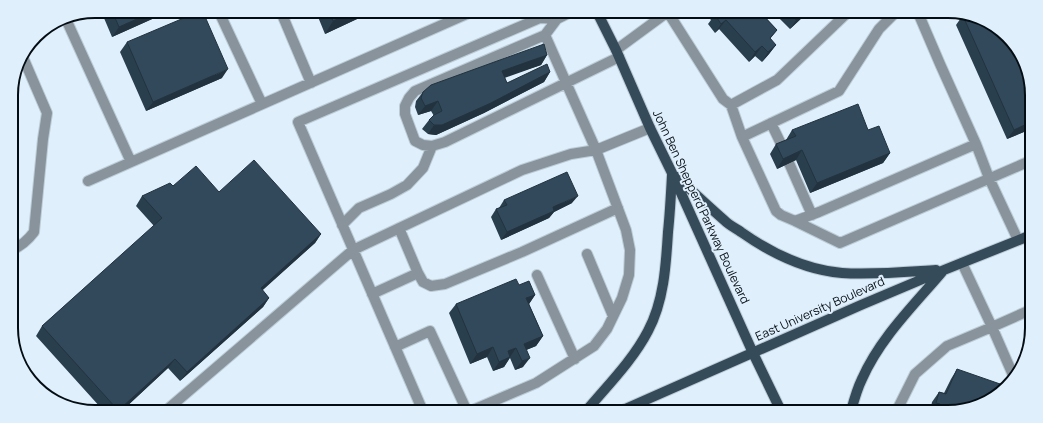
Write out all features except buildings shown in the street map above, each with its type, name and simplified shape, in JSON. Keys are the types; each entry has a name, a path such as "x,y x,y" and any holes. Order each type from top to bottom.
{"main road":[{"name":"John Ben Shepperd Parkway Boulevard","path":"600,18 778,405"},
{"path":"672,172 724,221 768,249 787,259 806,266 824,271 848,273 944,270"},
{"path":"590,405 638,348 649,330 656,311 661,293 666,262 672,172"},
{"name":"East University Boulevard","path":"634,405 944,270 1025,237"},
{"path":"853,405 861,380 876,352 944,270"}],"lane":[{"path":"222,18 262,104"},
{"path":"284,18 311,83"},
{"path":"88,181 458,18"},
{"path":"420,405 298,122 540,18 557,19"},
{"path":"557,19 545,35 415,91 405,106 405,114 416,140 423,145 432,146 445,142 567,83 617,54 660,18"},
{"path":"672,18 723,99 731,105 742,137 776,211 781,215 840,243 1025,163"},
{"path":"731,105 776,80 842,18"},
{"path":"742,137 838,91 879,29 890,18"},
{"path":"922,18 989,178 1018,240"},
{"path":"68,23 131,162"},
{"path":"486,405 536,383 594,346 607,328 622,298 629,275 630,250 626,230 596,150 545,35"},
{"path":"18,247 34,232 47,113 25,63"},
{"path":"771,123 783,148"},
{"path":"172,405 353,250 522,170 571,154 596,150 650,128"},
{"path":"795,221 976,144"},
{"path":"342,224 359,208 391,194 407,185 423,168 432,146"},
{"path":"789,163 812,215"},
{"path":"399,228 418,273 424,282 431,286 445,284 522,252 618,208"},
{"path":"587,254 613,316"},
{"path":"962,263 1012,372"},
{"path":"372,294 418,273"},
{"path":"537,275 574,358"},
{"path":"900,405 915,374 947,346 1025,313"},
{"path":"395,347 430,330 464,405"}]}
